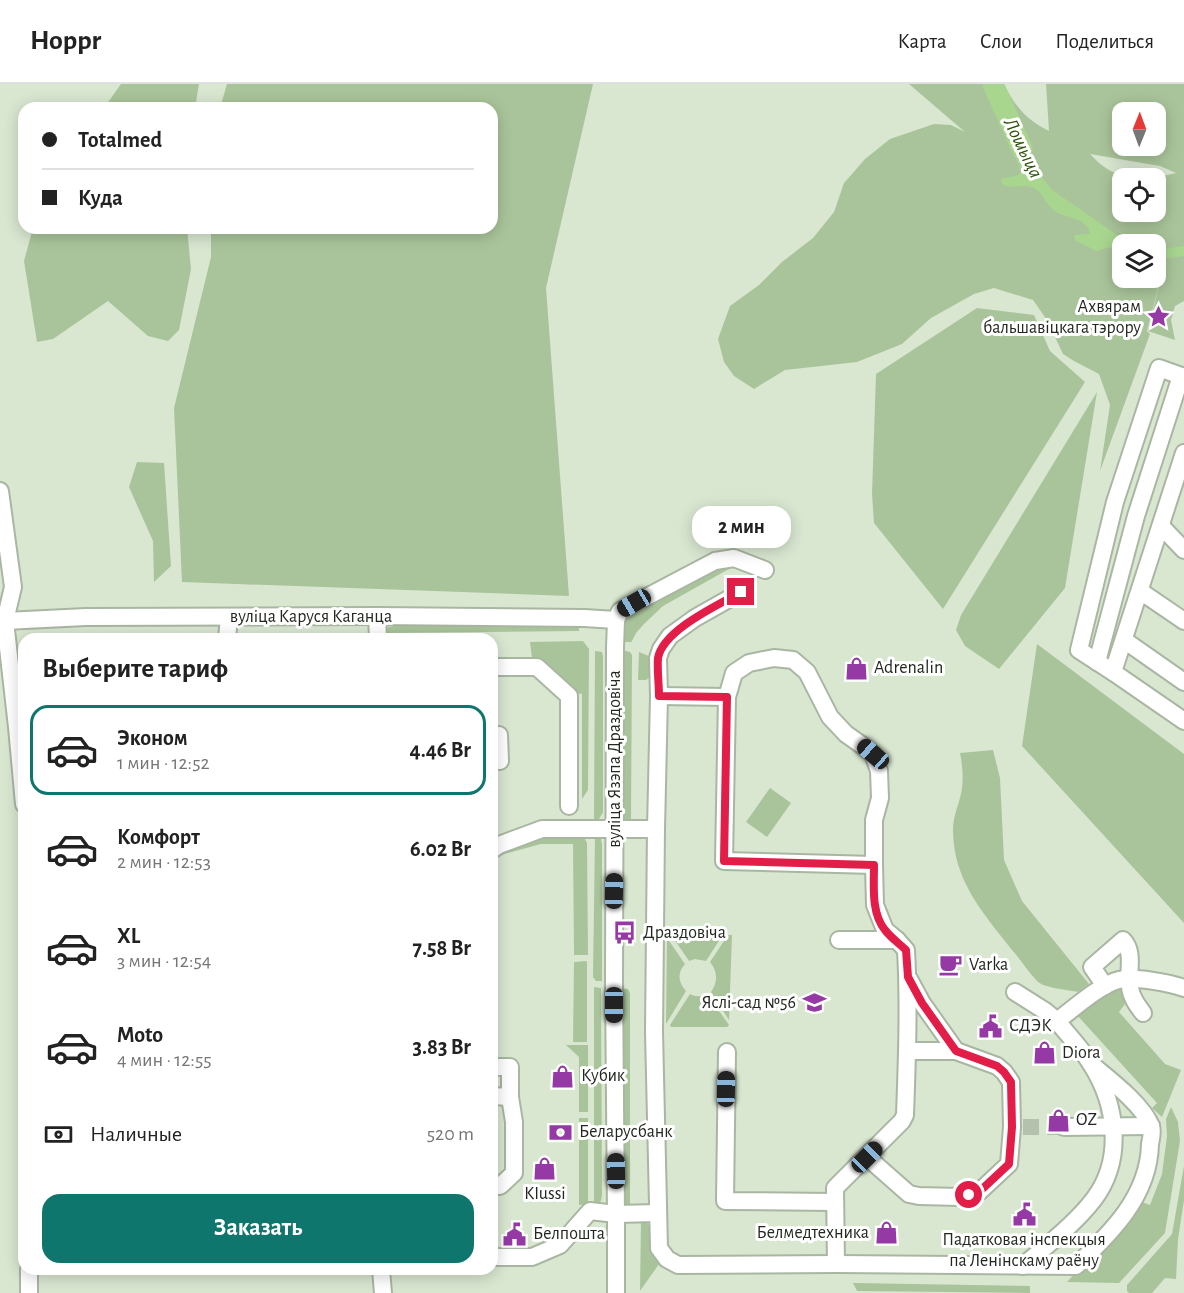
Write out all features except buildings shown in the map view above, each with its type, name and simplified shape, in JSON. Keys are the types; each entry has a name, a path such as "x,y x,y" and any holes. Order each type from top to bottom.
{"street":[{"path":"1097,662 1136,516 1182,376 1159,368 1115,502 1079,650 1184,721"},
{"path":"1113,672 1184,453"},
{"path":"0,491 13,587 2,619 18,727"},
{"path":"1161,526 1184,550"},
{"path":"616,620 620,611 716,561 734,558 765,570"},
{"path":"1140,591 1184,621"},
{"path":"741,592 695,618 670,636 658,658 654,1032 659,1248 667,1259 678,1265 1076,1266 1117,1226 1139,1190 1146,1176 1150,1158 1151,1126 1140,1109 1091,1064 1057,1021 1016,992"},
{"path":"377,616 378,633"},
{"name":"вуліца Каруся Каганца","path":"2,619 377,616 616,620"},
{"path":"228,633 229,617"},
{"name":"вуліца Язэпа Драздовіча","path":"616,620 614,985 616,1293"},
{"path":"1124,640 1184,682"},
{"path":"836,1264 835,1188 897,1126 905,1115 908,1051 906,950 885,930 875,905 874,820 880,798 879,771 873,754 846,734 830,717 807,672 793,660 774,658 749,663 734,673 727,697 724,861 874,865"},
{"path":"498,667 537,667 568,696 569,806"},
{"path":"659,696 727,697"},
{"path":"498,735 500,761 498,761"},
{"path":"498,846 542,829 656,829"},
{"path":"839,940 897,940"},
{"path":"1102,981 1092,967 1123,940 1128,945 1131,966 1130,987 1135,1003 1143,1013"},
{"path":"908,977 922,1003 956,1051"},
{"path":"1057,1021 1102,981 1130,978 1184,988"},
{"path":"867,1157 909,1194 919,1196 960,1197 979,1192 1009,1164 1018,1127 1011,1082 1004,1072 997,1066 956,1051 908,1051"},
{"path":"727,1052 725,1201 835,1202"},
{"path":"1023,1266 1078,1217 1108,1176 1113,1151 1114,1127 1110,1106 1091,1064"},
{"path":"498,1067 510,1067 510,1097 514,1122 514,1173 498,1186"},
{"path":"498,1096 510,1097"},
{"path":"1064,1127 1151,1126"},
{"path":"498,1257 532,1257 560,1245 590,1211 616,1214 658,1213"},
{"path":"29,1275 29,1293"},
{"path":"382,1275 383,1293"}],"shaded area":[{"path":"121,84 199,84 196,102 108,102"},
{"path":"227,84 593,84 546,288 569,596 182,582 174,408 211,257 211,234 498,234 498,102 222,102"},
{"path":"909,84 1004,84 1022,112 1049,131 1046,84 1184,84 1184,301 1175,306 1171,320 1175,340 1148,331 1158,288 1166,288 1166,234 1112,234 1112,288 1158,288 1147,331 1150,334 1100,471 1110,405 1099,374 1063,354 1047,320 1033,300 994,288 974,294 931,318 902,344 857,362 785,370 754,389 734,376 724,362 718,339 730,306 759,285 782,262 813,238 834,212 844,183 865,159 890,139 934,124 951,125 965,132"},
{"path":"31,234 188,234 191,269 179,330 168,341 148,336 108,301 53,339 37,342 24,261"},
{"path":"977,308 1034,315 1050,351 1085,382 943,609 874,523 872,494 876,374"},
{"path":"1097,392 1065,588 999,669 965,646 956,630 961,615"},
{"path":"137,462 164,463 171,566 154,582 153,541 129,487"},
{"path":"727,563 736,565 663,606 636,633 631,642 623,642 623,623 629,617"},
{"path":"579,624 579,631 385,633 388,627 394,626"},
{"path":"583,641 589,649 588,790 582,799 582,694 575,693 532,658 530,642"},
{"path":"1037,644 1184,754 1184,923 1022,746"},
{"path":"595,651 602,652 603,657 603,812 599,819 594,819"},
{"path":"626,651 632,655 631,822 622,818 622,652"},
{"path":"639,652 651,657 650,677 646,680 638,680"},
{"path":"993,750 1000,778 1004,860 1022,901 1089,984 1078,992 1041,984 1031,975 981,909 958,865 953,830 962,787 960,753"},
{"path":"770,788 791,803 767,837 746,822"},
{"path":"595,835 601,839 602,845 602,981 596,981 593,977"},
{"path":"580,836 584,837 587,843 588,955 574,955 573,844 541,844 498,856 498,853 536,838"},
{"path":"672,931 722,931 724,933 706,961 695,959 689,961 670,933"},
{"path":"728,935 732,935 729,1020 711,992 716,977 710,962"},
{"path":"667,938 685,964 680,978 686,991 666,1024"},
{"path":"586,961 587,1042 573,1042 574,962"},
{"path":"594,987 601,988 602,1195 601,1201 594,1205"},
{"path":"620,988 628,989 630,993 630,1206 623,1205"},
{"path":"1118,989 1124,991 1125,1004 1119,1012 1165,1064 1181,1070 1162,1117 1152,1108 1157,1103 1076,1014 1101,997"},
{"path":"690,994 703,996 707,994 729,1025 727,1027 671,1027 670,1025"},
{"path":"566,1045 588,1045 588,1112 579,1112 579,1057"},
{"path":"1171,1107 1178,1122 1180,1141 1165,1233 1119,1283 1067,1282 1139,1201 1150,1205 1162,1174 1167,1136 1166,1119"},
{"path":"579,1118 588,1118 588,1201 587,1204 579,1205"},
{"path":"1184,1166 1184,1200 1178,1239 1176,1279 1165,1278 1152,1293 1129,1293 1127,1285 1172,1234"},
{"path":"641,1221 646,1221 652,1230 652,1250 659,1264 640,1291"},
{"path":"853,1283 1030,1286 1030,1293 857,1291"}],"water":[{"path":"1009,122 1013,123 1038,172 1052,190 1116,234 1112,234 1112,248 1097,251 1076,241 1075,235 1090,233 1085,224 1056,212 1034,188 1002,184 1003,178 1017,176 1022,171 1006,138 1005,125"},
{"path":"1184,246 1184,256 1166,258 1166,248"}],"waterway":[{"name":"Лошыца","path":"993,84 1022,149"}],"tunnel":[{"path":"1023,1127 1064,1127"}],"place":[{"name":"Ахвярам бальшавіцкага тэрору","path":"1159,317"},
{"name":"Adrenalin","path":"856,668"},
{"name":"Драздовіча","path":"625,933"},
{"name":"Varka","path":"951,965"},
{"name":"Яслі-сад №56","path":"814,1003"},
{"name":"СДЭК","path":"991,1026"},
{"name":"Diora","path":"1044,1053"},
{"name":"Кубик","path":"563,1076"},
{"name":"OZ","path":"1058,1120"},
{"name":"Беларусбанк","path":"561,1132"},
{"name":"KIussi","path":"545,1168"},
{"name":"Падатковая інспекцыя па Ленінскаму раёну","path":"1024,1214"},
{"name":"Белмедтехника","path":"887,1233"},
{"name":"Белпошта","path":"515,1234"}],"route":[{"path":"741,592 695,618 670,636 658,658 659,696 727,697 724,861 874,865 875,905 879,919 885,930 906,950 908,977 922,1003 956,1051 997,1066 1011,1082 1012,1127 1009,1164 979,1192 969,1195"}]}
